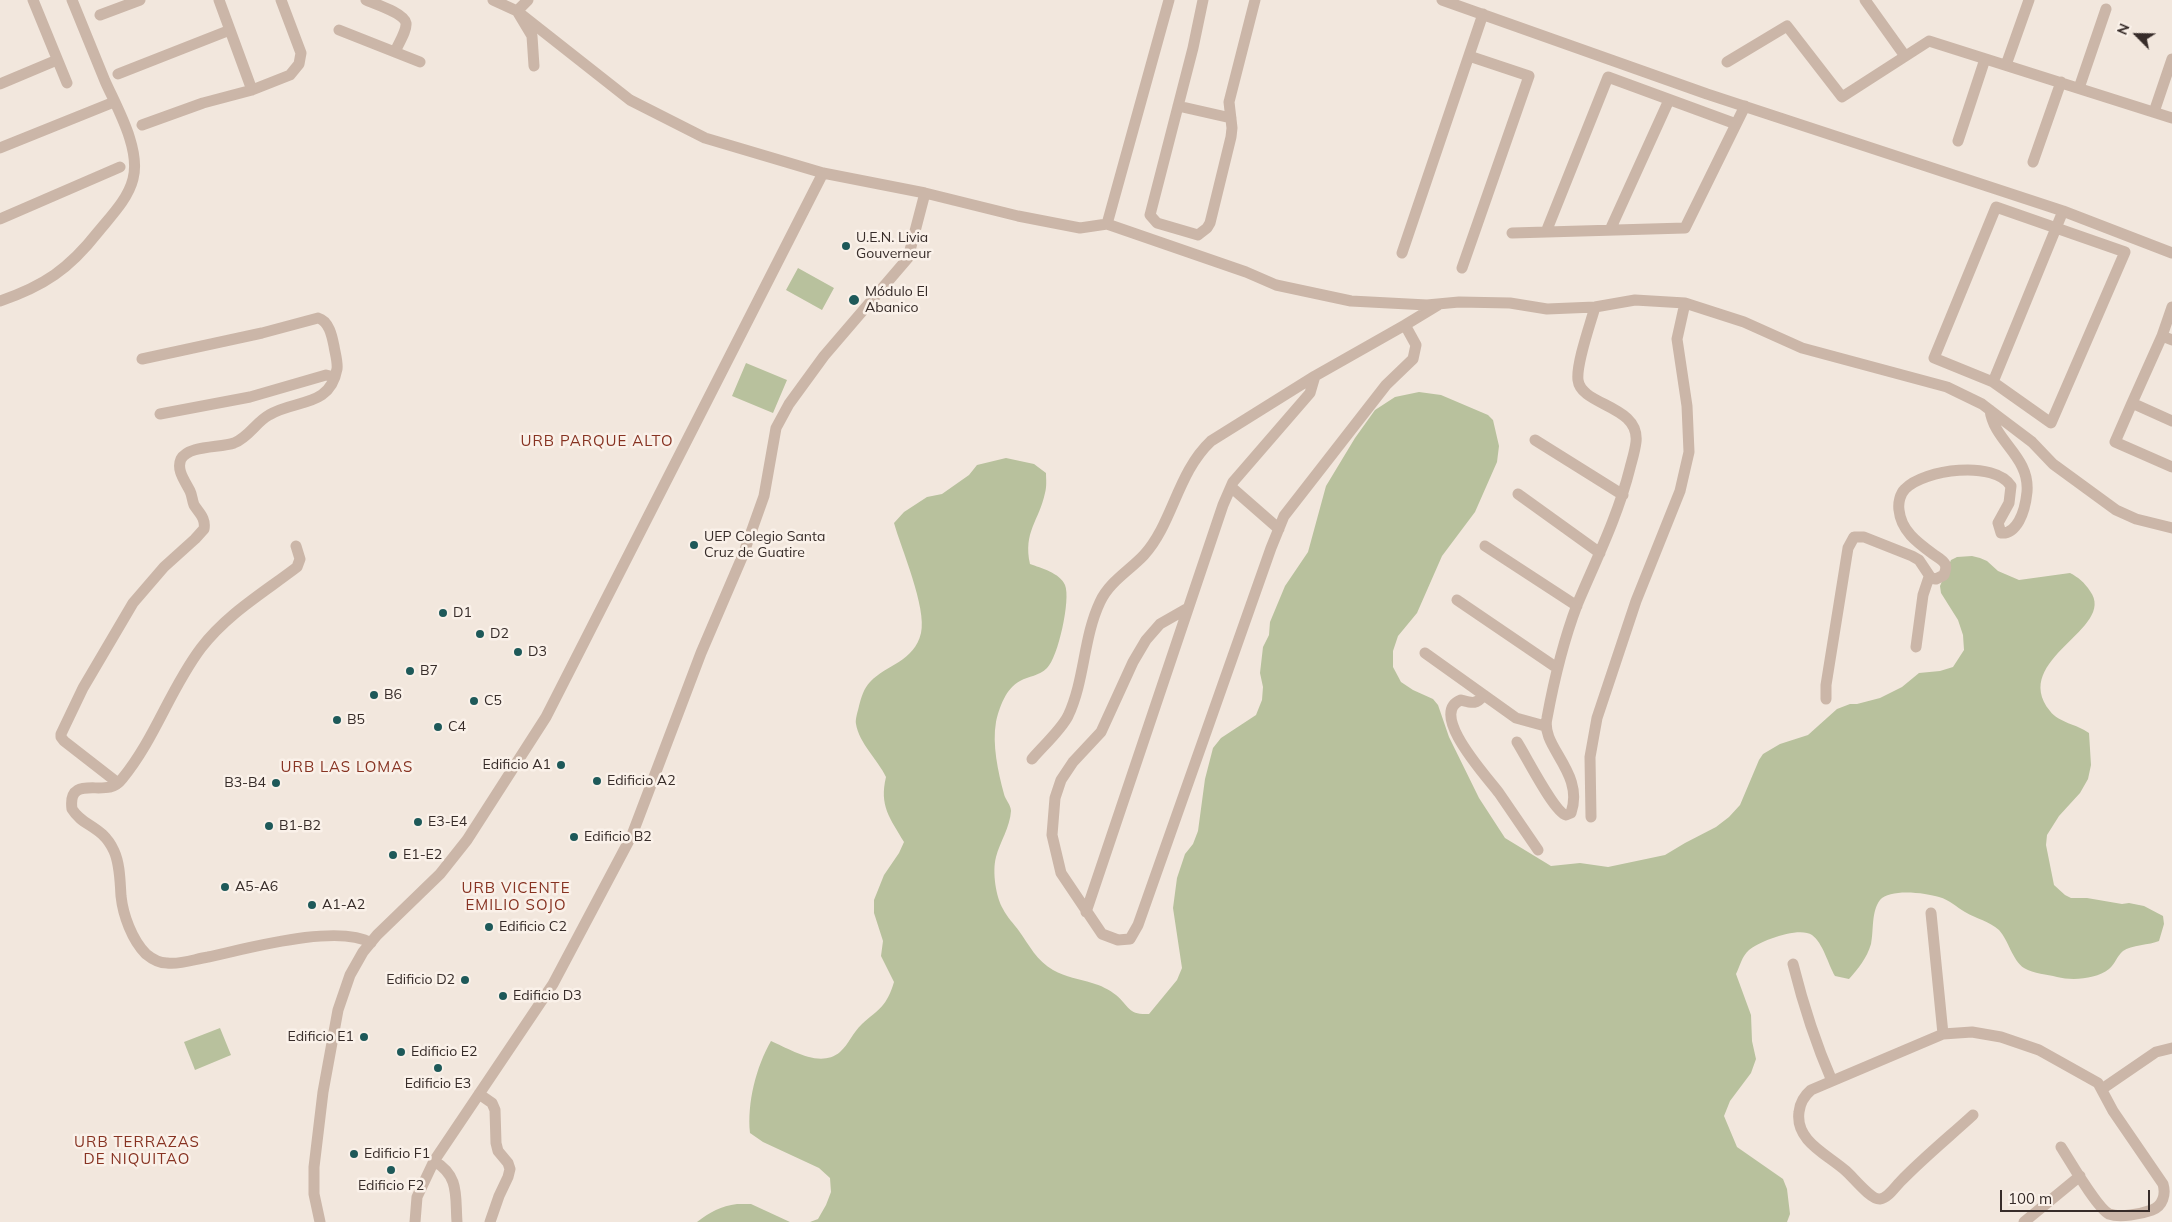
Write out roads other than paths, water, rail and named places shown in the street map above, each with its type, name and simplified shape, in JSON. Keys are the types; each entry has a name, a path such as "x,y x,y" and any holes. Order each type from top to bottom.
{"street":[{"path":"33,0 67,83"},
{"path":"0,301 48,281 66,268 87,246 129,190 134,177 132,147 124,124 72,0"},
{"path":"100,15 116,4 140,0"},
{"path":"218,0 252,90"},
{"path":"142,125 204,103 252,90 290,75 299,64 300,49 281,0"},
{"path":"366,0 400,14 405,20 406,25 395,52"},
{"path":"494,0 517,11 630,100 648,110 705,138 823,173 925,193 1018,216 1080,228 1107,224 1246,272 1276,285 1351,300 1427,305 1510,303 1547,309 1595,307 1635,300 1685,303 1744,322 1802,348 1948,387 1990,410 2032,442 2053,464 2116,510 2136,519 2172,528"},
{"path":"517,11 528,0"},
{"path":"1107,224 1169,0"},
{"path":"1203,0 1150,215 1157,223 1193,234 1202,233 1210,223 1231,136 1229,102 1255,0"},
{"path":"1442,0 1745,106 2063,211 2172,253"},
{"path":"1865,0 1905,56"},
{"path":"2006,65 2029,0"},
{"path":"2079,88 2106,9"},
{"path":"517,11 532,36 534,66"},
{"path":"1402,253 1483,14"},
{"path":"1727,62 1787,26 1842,97 1929,41 2172,118"},
{"path":"118,74 230,30"},
{"path":"339,30 420,62"},
{"path":"1462,268 1529,76 1469,56"},
{"path":"1958,141 1985,59"},
{"path":"2154,112 2172,59"},
{"path":"0,83 57,60"},
{"path":"1546,232 1608,78 1736,124"},
{"path":"2033,162 2061,82"},
{"path":"1610,230 1669,100"},
{"path":"0,148 114,102"},
{"path":"1178,106 1231,118"},
{"path":"1512,233 1685,228 1745,106"},
{"path":"0,219 120,167"},
{"path":"320,1222 314,1194 314,1168 322,1092 338,1010 350,974 371,942 440,874 467,840 546,717 823,173"},
{"path":"415,1222 417,1197 434,1161 553,984 632,835 700,653 749,538 764,496 776,428 789,404 824,356 908,258 925,193"},
{"path":"1996,207 2124,252 2051,423 1994,382 1934,358 1996,207"},
{"path":"1994,382 2063,211"},
{"path":"1591,817 1590,757 1597,718 1636,601 1680,491 1689,452 1687,406 1677,339 1685,303"},
{"path":"1032,759 1067,718 1074,702 1092,622 1101,600 1115,581 1144,554 1157,536 1198,454 1211,441 1315,376 1439,304"},
{"path":"1517,742 1546,793 1561,814 1566,815 1571,812 1574,787 1565,764 1545,726 1557,668 1577,606 1624,495 1636,441 1635,431 1629,418 1585,393 1578,379 1595,307"},
{"path":"2172,307 2167,338 2132,403 2115,442 2172,467"},
{"path":"118,783 64,742 61,734 83,688 133,603 164,567 196,539 204,529 203,518 194,504 181,473 181,459 194,449 234,443 246,436 262,420 274,412 320,397 328,388 337,366 332,337 326,322 318,318 262,333 142,359"},
{"path":"1188,608 1160,624 1146,640 1133,662 1101,732 1074,762 1061,780 1055,798 1052,835 1061,873 1102,934 1118,940 1130,939 1138,925 1284,516 1386,385 1413,359 1416,345 1405,325"},
{"path":"160,414 250,397 326,375 334,377"},
{"path":"1086,912 1188,608 1233,482 1310,393 1315,376"},
{"path":"2132,403 2172,421"},
{"path":"1826,699 1826,685 1850,542 1857,536 1864,537 1919,560 1929,577 1936,579 1944,575 1946,566 1944,561 1916,541 1902,523 1899,503 1901,495 1909,486 1936,474 1975,469 1999,475 2005,478 2011,486 2009,503 1998,523 2001,533 2012,530 2023,514 2028,482 2025,469 2002,438 1991,418 1990,410"},
{"path":"1535,440 1624,495"},
{"path":"1231,487 1279,529"},
{"path":"1518,494 1600,553"},
{"path":"296,546 300,559 297,567 238,610 201,648 169,699 144,748 118,783 111,787 89,786 80,788 72,798 72,809 79,818 101,831 111,846 118,863 123,905 128,922 142,949 153,959 172,964 284,942 339,935 357,936 371,942"},
{"path":"1485,546 1577,606"},
{"path":"1916,647 1923,595 1929,577"},
{"path":"1457,600 1557,668"},
{"path":"1425,653 1516,718 1545,726"},
{"path":"1484,695 1478,703 1461,700 1454,703 1451,710 1456,734 1468,755 1493,785 1538,850"},
{"path":"1931,912 1943,1034"},
{"path":"1793,964 1816,1046 1832,1081"},
{"path":"1973,1115 1881,1199 1875,1198 1845,1170 1808,1141 1802,1132 1798,1117 1803,1098 1812,1090 1943,1034 1962,1032 1982,1033 2024,1044 2093,1079 2102,1089 2113,1110 2164,1184 2164,1195 2159,1204 2150,1210 2114,1215 2101,1207 2061,1147"},
{"path":"2102,1089 2156,1052 2172,1048"},
{"path":"479,1094 492,1103 495,1110 496,1143 498,1150 508,1163 510,1169 490,1222"},
{"path":"434,1161 444,1167 452,1177 457,1222"},
{"path":"2024,1222 2080,1176"}],"place":[{"name":"U.E.N. Livia Gouverneur","path":"846,246"},
{"name":"Módulo El Abanico","path":"854,300"},
{"name":"UEP Colegio Santa Cruz de Guatire","path":"694,545"},
{"name":"D1","path":"443,613"},
{"name":"D2","path":"480,634"},
{"name":"D3","path":"518,652"},
{"name":"B7","path":"410,671"},
{"name":"B6","path":"374,695"},
{"name":"C5","path":"474,701"},
{"name":"B5","path":"337,720"},
{"name":"C4","path":"438,727"},
{"name":"Edificio A1","path":"561,765"},
{"name":"Edificio A2","path":"597,781"},
{"name":"B3-B4","path":"276,783"},
{"name":"E3-E4","path":"418,822"},
{"name":"B1-B2","path":"269,826"},
{"name":"Edificio B2","path":"574,837"},
{"name":"E1-E2","path":"393,855"},
{"name":"A5-A6","path":"225,887"},
{"name":"A1-A2","path":"312,905"},
{"name":"Edificio C2","path":"489,927"},
{"name":"Edificio D2","path":"465,980"},
{"name":"Edificio D3","path":"503,996"},
{"name":"Edificio E1","path":"364,1037"},
{"name":"Edificio E2","path":"401,1052"},
{"name":"Edificio E3","path":"438,1068"},
{"name":"Edificio F1","path":"354,1154"},
{"name":"Edificio F2","path":"391,1170"}],"district":[{"name":"URB PARQUE ALTO","path":"597,441"},
{"name":"URB LAS LOMAS","path":"347,767"},
{"name":"URB VICENTE EMILIO SOJO","path":"516,896"},
{"name":"URB TERRAZAS DE NIQUITAO","path":"137,1150"}]}
